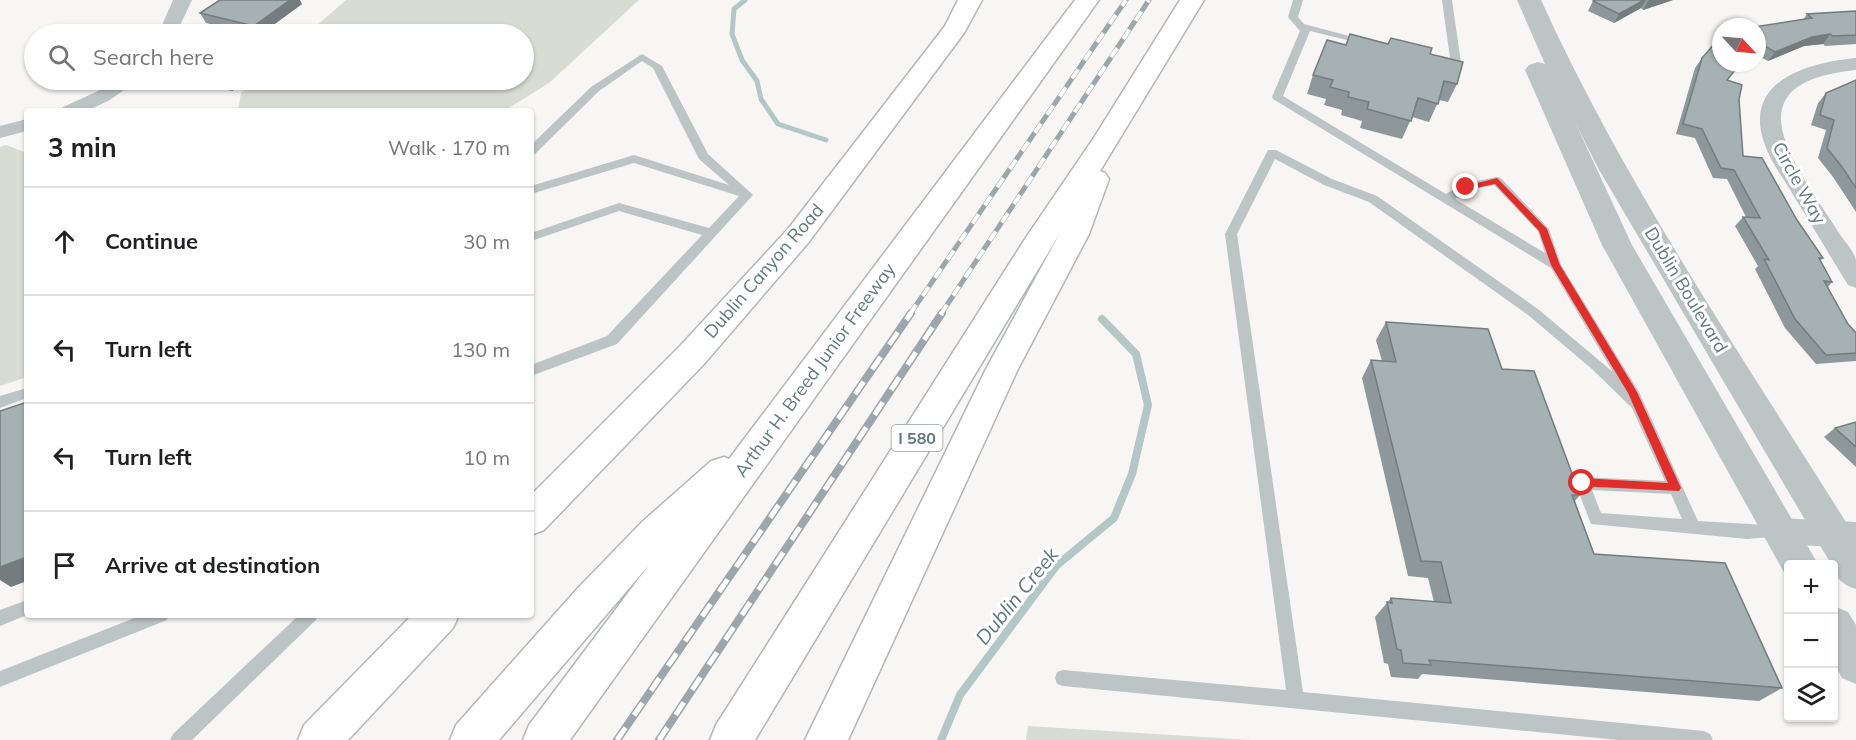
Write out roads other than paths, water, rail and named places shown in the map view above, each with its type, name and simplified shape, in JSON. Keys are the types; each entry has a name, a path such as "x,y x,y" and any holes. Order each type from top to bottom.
{"main road":[{"name":"Dublin Canyon Road","path":"534,516 692,355 798,236 956,28 970,0"},
{"name":"Arthur H. Breed Junior Freeway","path":"544,740 1087,0"},
{"name":"I 580","path":"730,740 1036,246 1107,139 1192,0"},
{"path":"826,740 1002,369 1074,234 1084,211 1107,139"},
{"path":"471,740 647,543 703,490 763,441"},
{"path":"319,740 436,618"}],"street":[{"path":"171,24 183,0"},
{"name":"Dublin Boulevard","path":"1507,0 1617,245 1797,560"},
{"name":"Dublin Boulevard","path":"1529,0 1558,64 1612,168 1845,534 1856,572"},
{"name":"Circle Way","path":"1856,64 1814,70 1793,80 1777,95 1770,113 1772,132 1778,151 1856,279"},
{"path":"77,108 112,90"},
{"path":"0,132 24,126"},
{"path":"1779,531 1845,534"},
{"path":"1838,633 1856,664"}],"lane":[{"path":"1298,0 1293,17 1305,31 1277,97 1556,265"},
{"path":"1434,57 1456,63 1447,0"},
{"path":"1301,26 1378,44"},
{"path":"534,148 595,89 642,57 657,66 703,156 747,195"},
{"path":"1296,700 1232,234 1272,153 1328,182 1373,199 1533,312 1597,365 1638,405"},
{"path":"534,189 634,159 747,195"},
{"path":"1447,199 1466,187 1497,181 1543,229 1556,265 1638,405 1693,527"},
{"path":"534,370 612,340 747,195"},
{"path":"534,236 619,207 711,233"},
{"path":"0,402 24,394"},
{"path":"1675,488 1582,483 1596,519 1747,532 1779,531"},
{"path":"0,618 24,608"},
{"path":"0,679 153,618"},
{"path":"179,740 307,618"},
{"path":"1063,678 1370,705 1704,740"}],"waterway":[{"name":"Dublin Creek","path":"745,0 734,9 732,34 742,60 757,81 761,99 778,124 826,140"},
{"name":"Dublin Creek","path":"941,740 960,695 1056,566 1114,518 1132,474 1148,405 1136,354 1102,319"}],"railway":[{"path":"910,314 1126,0"},
{"path":"941,314 1149,0"},
{"path":"617,740 911,313"},
{"path":"659,740 942,313"}]}
